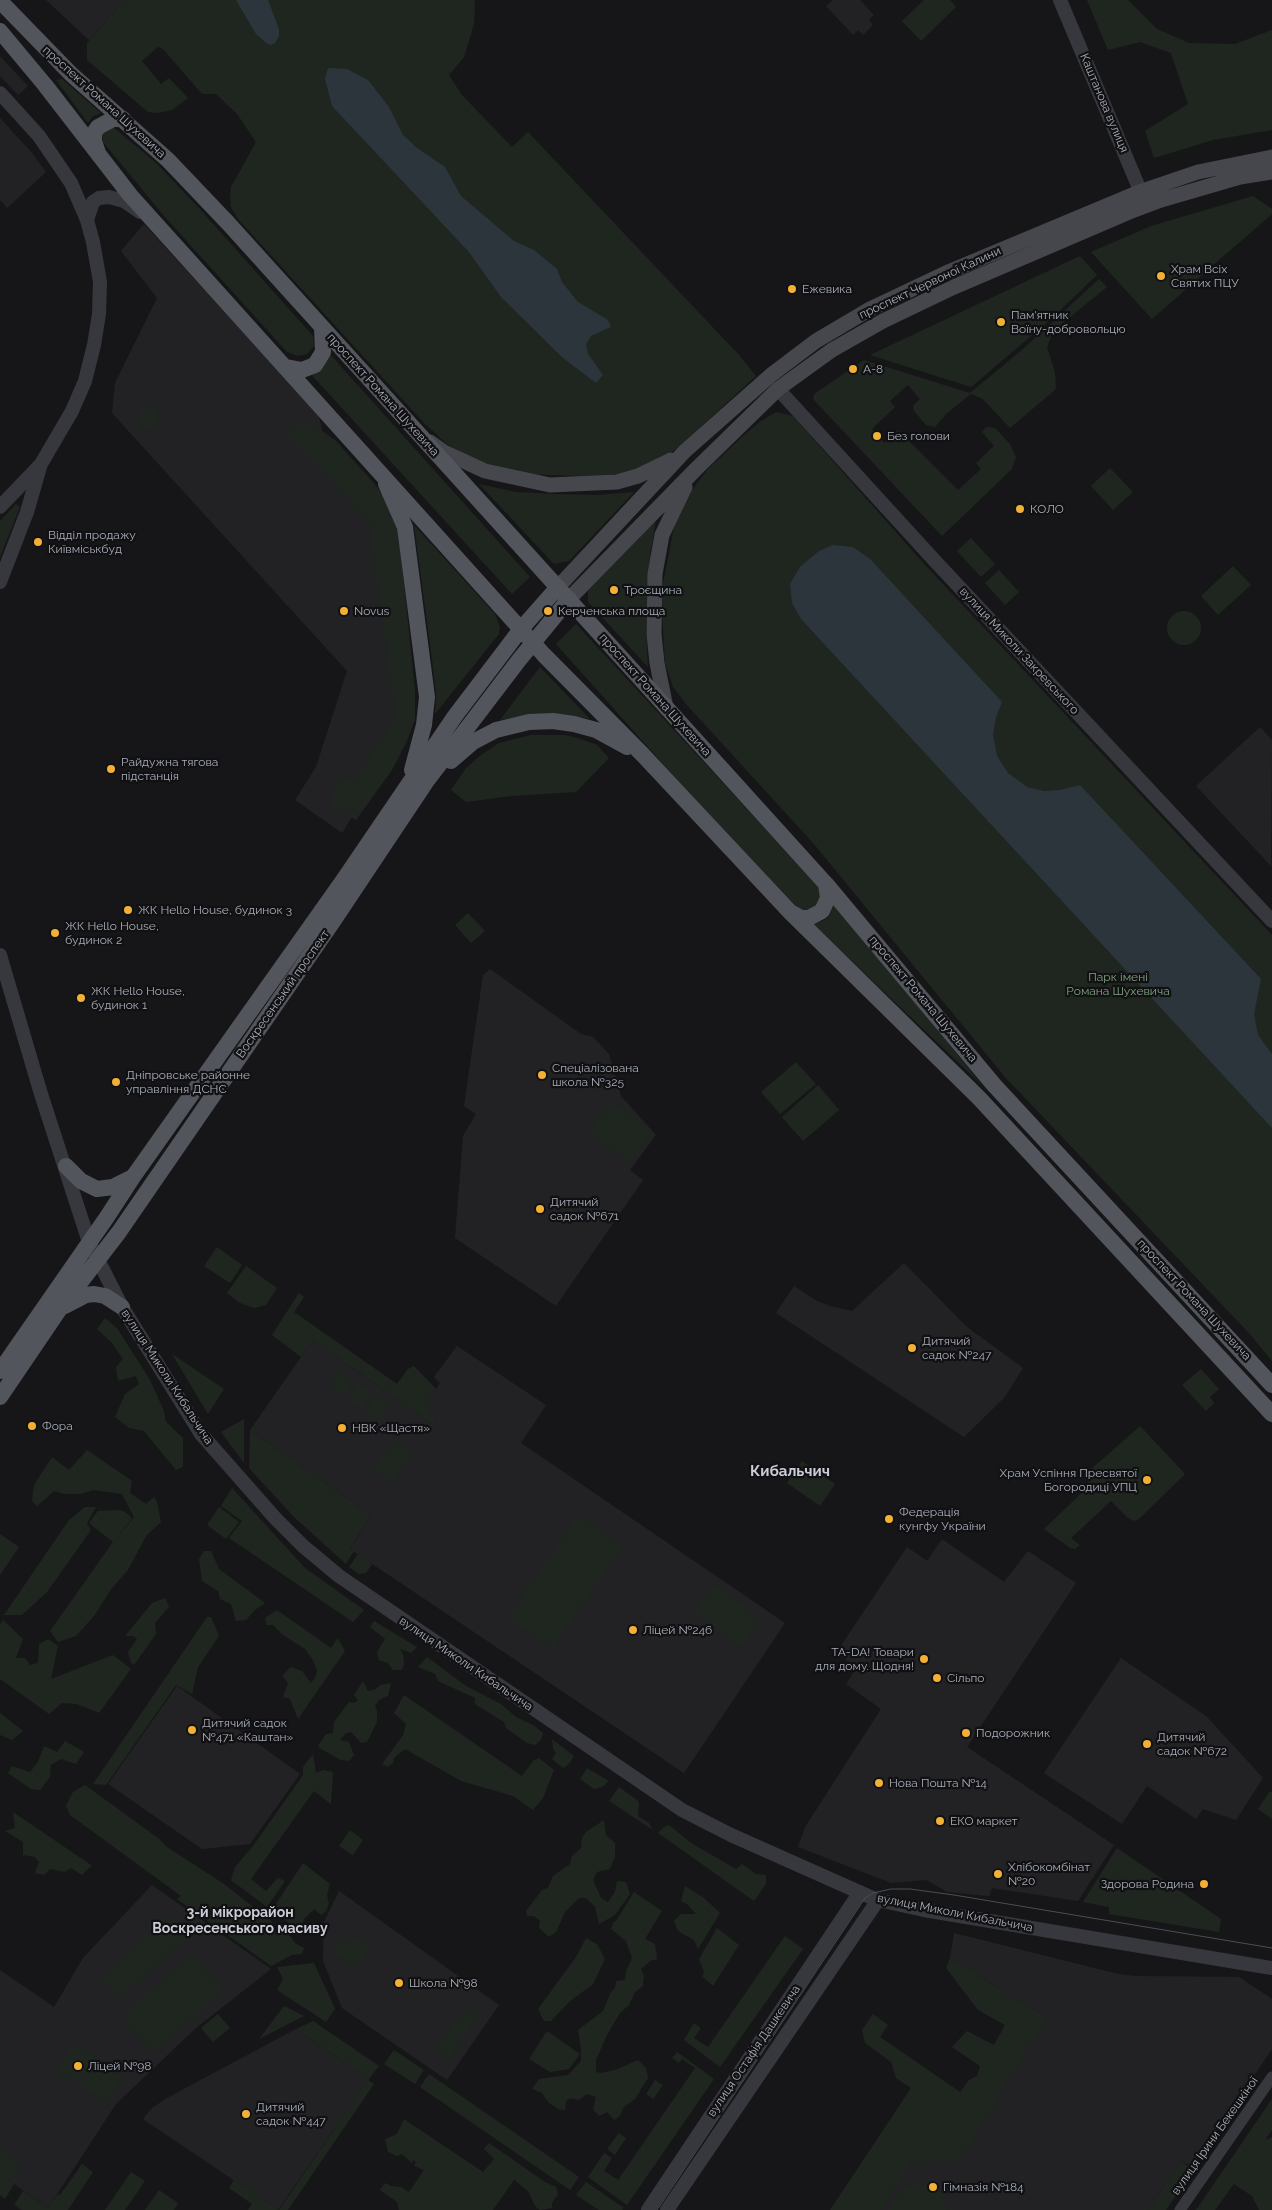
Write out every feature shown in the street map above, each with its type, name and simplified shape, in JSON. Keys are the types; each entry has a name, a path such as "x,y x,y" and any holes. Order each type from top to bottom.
{"main road":[{"name":"проспект Романа Шухевича","path":"0,1 71,74 168,160 826,884 994,1085 1272,1385"},
{"name":"проспект Романа Шухевича","path":"0,31 151,218 379,469 521,629 643,755 790,912 979,1098 1272,1414"},
{"path":"98,153 94,141 94,133 98,127 113,119 123,119"},
{"name":"проспект Червоної Калини","path":"563,593 685,452 772,384 883,321 1041,248 1198,172 1272,157"},
{"name":"проспект Червоної Калини","path":"1144,198 1272,172"},
{"path":"286,367 302,370 315,365 322,352 322,328"},
{"name":"проспект Червоної Калини","path":"563,593 696,468 772,384"},
{"path":"415,431 444,452 485,471 550,485 617,482 657,468 685,452"},
{"path":"666,708 657,664 654,634 655,574 662,535 696,468"},
{"path":"379,469 404,527 426,697 424,725 408,785"},
{"path":"521,629 563,593"},
{"path":"533,642 563,593"},
{"name":"Воскресенський проспект","path":"0,1371 455,716 521,629"},
{"name":"Воскресенський проспект","path":"0,1397 59,1310 124,1224 334,920 426,782 533,642"},
{"path":"426,782 473,742 496,730 529,722 553,721 596,730 643,755"},
{"path":"790,912 801,918 809,918 822,911 828,898 826,884"},
{"path":"66,1166 81,1181 97,1189 113,1187 133,1177"},
{"path":"59,1310 81,1297 94,1294 106,1296 122,1308"}],"street":[{"name":"Каштанова вулиця","path":"1060,0 1144,198"},
{"path":"0,93 39,136 71,183 94,242 100,282 99,314 85,382 72,411 41,464 0,507"},
{"path":"87,220 93,202 99,198 109,196 124,201 151,218"},
{"name":"вулиця Миколи Закревського","path":"772,384 928,554 1272,921"},
{"path":"0,582 27,512 41,464"},
{"name":"вулиця Миколи Кибальчича","path":"0,955 41,1094 66,1166 89,1242 122,1308 201,1434 275,1518 303,1546 338,1576 682,1810 731,1835 878,1900 1272,1968"},
{"name":"вулиця Остафія Дашкевича","path":"648,2210 860,1892"},
{"name":"вулиця Остафія Дашкевича","path":"667,2210 878,1900"},
{"name":"вулиця Ірини Бекешкіної","path":"1180,2210 1272,2077"}],"shaded area":[{"path":"46,0 119,0 121,4 89,40"},
{"path":"236,0 268,0 279,29 279,36 275,43 270,45 256,34"},
{"path":"833,0 860,0 874,15 869,20 873,25 863,35 858,30 853,35 826,6"},
{"path":"0,56 28,86 18,95 0,76"},
{"path":"328,68 347,69 368,80 389,107 403,135 417,148 445,167 461,196 514,241 534,250 557,269 562,282 578,302 608,320 611,327 591,336 586,344 588,354 603,375 596,383 563,358 501,297 469,252 332,106 325,79"},
{"path":"0,118 32,153 46,172 7,208 0,200"},
{"path":"144,224 318,413 324,438 379,500 407,727 342,833 295,800 316,767 347,671 112,413 115,383 157,298 121,251"},
{"path":"833,545 853,547 870,559 1002,702 996,717 993,735 997,756 1008,773 1027,787 1044,791 1060,790 1080,785 1261,979 1254,1014 1258,1035 1272,1054 1272,1128 801,619 792,603 790,584 800,567 819,551"},
{"path":"1260,727 1272,740 1271,866 1196,786"},
{"path":"490,969 581,1034 593,1037 609,1054 621,1096 656,1135 630,1170 643,1180 556,1306 455,1238 463,1136 476,1114 464,1106 483,975"},
{"name":"Дитячий садок №247","path":"904,1263 967,1327 1023,1368 1005,1397 964,1437 776,1313 794,1286 817,1301 852,1311"},
{"path":"313,1340 434,1425 437,1421 424,1407 440,1383 434,1377 457,1346 546,1405 521,1443 785,1623 684,1773 350,1549 371,1515 250,1430"},
{"path":"942,1539 1004,1582 1028,1551 1076,1583 967,1747 1114,1845 1078,1901 992,1888 989,1896 947,1892 927,1880 891,1883 798,1847 805,1827 881,1709 846,1684 857,1667 836,1653 907,1547 927,1561"},
{"name":"Дитячий садок №672","path":"1121,1658 1206,1716 1263,1778 1236,1820 1203,1809 1196,1819 1147,1786 1122,1824 1044,1773"},
{"name":"Дитячий садок №471 «Каштан»","path":"177,1686 300,1774 250,1844 202,1849 108,1784"},
{"name":"Ліцей №98","path":"152,1885 271,1969 196,2028 116,2104 48,2208 0,2174 0,1970 54,2007 83,1958"},
{"name":"Школа №98","path":"339,1891 499,2005 447,2080 342,2008 323,1961 324,1922"},
{"path":"954,1933 1118,1974 1135,1976 1239,1977 1272,1999 1272,2049 1192,2167 1181,2161 1148,2210 878,2210 911,2163 1047,2018 950,1958"},
{"name":"Дитячий садок №447","path":"296,2029 369,2079 278,2210 143,2119 152,2108 167,2098"}],"green space":[{"path":"119,0 475,0 474,24 464,57 449,75 461,94 512,147 528,132 739,355 756,376 680,446 665,457 625,474 581,476 525,474 501,470 471,458 447,444 424,423 237,218 231,207 231,187 256,142 237,114 216,94 202,94 163,49 158,47 142,61 161,84 169,78 188,98 172,110 158,113 148,112 87,60 87,43 121,4"},
{"path":"924,0 950,0 956,7 921,41 902,21"},
{"path":"1087,0 1128,0 1157,29 1189,43 1235,44 1272,30 1272,130 1213,140 1154,158 1145,131 1188,104 1171,53 1140,42 1108,50"},
{"path":"62,79 101,113 93,116 88,123 56,80"},
{"path":"113,127 156,163 199,208 313,336 314,346 307,354 298,356 287,352 164,216 103,142 102,132"},
{"path":"1253,196 1272,209 1272,214 1152,319 1091,252 1151,226"},
{"path":"1080,256 1097,275 1050,320 971,387 870,355"},
{"path":"1099,279 1107,287 1053,331 1047,347 1055,373 1056,389 1010,428 983,399 971,394 946,414 935,427 926,425 914,411 913,406 920,399 908,385 890,401 895,407 872,429 884,443 898,430 958,490 981,469 976,463 994,446 982,432 987,427 995,428 1010,444 1016,457 1012,469 942,536 813,399 814,394 864,360 970,393 1023,349"},
{"path":"328,352 530,577 512,594 308,371"},
{"path":"149,406 157,409 160,417 157,425 149,428 141,425 138,417 141,409"},
{"name":"Парк імені Романа Шухевича","path":"776,412 793,416 925,565 1272,935 1272,1361 1248,1332 1005,1077 814,844 686,704 673,687 665,663 662,610 663,584 675,522 688,495 708,469 743,436 761,421"},
{"path":"300,422 310,422 336,441 389,503 398,527 415,690 415,719 407,741 392,770 356,820 329,804 339,777 354,781 396,718 369,522 285,433 291,426"},
{"path":"1110,468 1133,492 1113,510 1091,486"},
{"path":"479,484 516,492 597,495 634,492 569,561 554,564"},
{"path":"16,504 20,507 0,557 0,521"},
{"path":"656,520 650,555 646,630 648,667 588,602 588,590"},
{"path":"414,525 495,614 500,627 499,634 435,714 436,694 433,667"},
{"path":"971,538 995,564 981,577 957,551"},
{"path":"1233,566 1251,585 1218,615 1201,596"},
{"path":"999,570 1019,592 1005,605 985,583"},
{"path":"1184,611 1191,612 1196,616 1200,621 1200,635 1196,640 1191,644 1184,645 1177,644 1172,640 1168,635 1167,628 1168,621 1172,616 1177,612"},
{"path":"576,624 821,889 819,904 806,911 796,908 672,774 556,644"},
{"path":"540,667 590,719 562,714 540,714 500,720"},
{"path":"531,735 565,735 578,738 597,745 609,758 576,792 511,796 466,802 451,790 466,768 481,755 499,743"},
{"path":"835,904 983,1086 814,925 828,918"},
{"path":"468,913 485,931 471,943 455,925"},
{"path":"796,1062 816,1084 780,1114 761,1092"},
{"path":"818,1085 839,1110 803,1141 782,1117"},
{"path":"612,1102 652,1132 629,1163 589,1133"},
{"path":"217,1247 242,1265 230,1283 204,1266"},
{"path":"246,1266 277,1288 266,1305 254,1308 240,1303 227,1293"},
{"path":"299,1293 304,1297 294,1312 397,1384 408,1369 414,1366 436,1389 425,1407 437,1421 434,1425 313,1340 301,1357 272,1335"},
{"path":"105,1318 117,1328 150,1380 164,1411 166,1422 183,1438 183,1467 176,1470 144,1431 129,1428 115,1417 125,1394 139,1384 136,1376 118,1381 116,1367 123,1359 112,1343 97,1329"},
{"path":"172,1354 224,1389 208,1414"},
{"path":"1201,1369 1219,1389 1210,1397 1214,1403 1206,1411 1182,1385"},
{"path":"340,1371 353,1380 342,1396 329,1387"},
{"path":"359,1383 372,1392 361,1408 348,1399"},
{"path":"376,1395 389,1404 379,1420 365,1412"},
{"path":"244,1419 244,1463 221,1432"},
{"path":"1140,1426 1185,1474 1139,1519 1134,1521 1128,1518 1111,1501 1071,1538 1080,1545 1075,1549 1070,1548 1044,1529 1088,1487 1089,1471"},
{"path":"250,1430 371,1515 350,1548 354,1551 346,1564 294,1517 249,1468"},
{"path":"393,1440 413,1453 391,1484 372,1470"},
{"path":"87,1450 132,1481 130,1493 146,1504 154,1497 157,1502 161,1522 146,1536 128,1570 112,1588 94,1616 76,1636 58,1642 50,1631 113,1542 89,1523 98,1511 120,1510 125,1512 132,1518 116,1539 134,1517 122,1494 93,1490 81,1494 65,1494 54,1491 37,1506 32,1501 34,1485 52,1457 69,1470"},
{"path":"802,1461 835,1484 820,1506 787,1483"},
{"path":"232,1488 305,1568 364,1610 353,1622 229,1538 242,1521 221,1506"},
{"path":"85,1507 96,1507 87,1523 91,1530 47,1592 22,1615 4,1615 69,1520"},
{"path":"219,1507 239,1522 226,1539 207,1525"},
{"path":"578,1515 623,1546 552,1649 507,1618"},
{"path":"0,1534 19,1547 0,1575"},
{"path":"204,1551 211,1551 219,1569 265,1603 246,1620 236,1621 231,1604 220,1599 218,1591 202,1581 199,1559"},
{"path":"358,1554 372,1564 366,1573 359,1574 349,1567"},
{"path":"714,1584 761,1619 741,1646 694,1612"},
{"path":"165,1598 169,1607 155,1623 156,1634 134,1665 131,1663 128,1652 137,1639 133,1636 125,1636 152,1603"},
{"path":"277,1610 331,1648 338,1638 345,1651 298,1719 290,1699 283,1697 288,1683 282,1676 291,1667 302,1671 311,1683 317,1671 313,1660 305,1649 283,1635 273,1625 266,1625 265,1618"},
{"path":"207,1617 211,1617 219,1636 198,1667 192,1694 176,1685 106,1785 93,1784"},
{"path":"3,1620 23,1639 16,1658 25,1658 30,1665 38,1663 39,1644 48,1639 58,1646 51,1679 113,1655 131,1669 99,1713 77,1704 62,1703 49,1714 0,1679 0,1624"},
{"path":"374,1621 417,1647 411,1653 400,1649 403,1654 404,1664 402,1670 393,1670 388,1663 379,1660 377,1652 385,1639 370,1627"},
{"path":"427,1657 466,1686 501,1704 516,1717 533,1725 543,1733 541,1740 535,1745 527,1743 506,1728 504,1722 475,1704 475,1698 438,1681 435,1674 418,1667"},
{"path":"363,1681 368,1691 391,1683 388,1696 379,1700 375,1706 377,1722 367,1742 361,1743 351,1732 346,1733 340,1740 349,1742 354,1755 349,1761 341,1760 318,1746 326,1734 333,1733 334,1722 349,1702 355,1703 358,1700 354,1695"},
{"path":"404,1695 522,1776 534,1760 539,1758 554,1770 543,1798 533,1810 513,1796 461,1781 405,1749 394,1758 393,1763 388,1767 382,1764 403,1735 406,1724 394,1713"},
{"path":"0,1713 23,1731 12,1740 0,1735"},
{"path":"552,1739 574,1756 569,1764 563,1768 552,1759 556,1753 553,1748"},
{"path":"65,1741 84,1752 76,1764 61,1759 51,1765 50,1777 40,1790 31,1789 8,1773 12,1766 30,1772 38,1762 44,1746 57,1752"},
{"path":"313,1754 316,1773 323,1770 333,1772 331,1804 314,1791 251,1879 266,1891 278,1878 285,1881 267,1907 231,1880 235,1867 253,1846 303,1775 303,1767"},
{"path":"587,1768 609,1781 602,1787 594,1789 580,1779"},
{"path":"85,1785 158,1838 167,1847 224,1884 271,1921 278,1934 287,1932 295,1943 304,1948 302,1954 292,1955 271,1966 177,1899 181,1896 70,1815 66,1806 73,1792"},
{"path":"619,1787 637,1800 639,1803 638,1816 649,1823 653,1830 609,1801"},
{"path":"1270,1791 1272,1792 1272,1819 1258,1809"},
{"path":"13,1812 92,1865 82,1875 71,1868 64,1872 50,1869 44,1875 35,1873 39,1862 35,1857 23,1855 23,1842 5,1831 15,1828"},
{"path":"604,1820 606,1835 615,1843 615,1857 610,1869 597,1872 593,1880 601,1898 608,1902 615,1892 617,1881 626,1882 630,1894 615,1915 599,1924 595,1907 586,1898 579,1898 565,1912 556,1932 549,1937 539,1928 540,1921 534,1916 527,1916 526,1911 542,1890 548,1888 553,1876 570,1864 572,1856 581,1848 582,1838 586,1832"},
{"path":"669,1825 691,1843 736,1869 742,1864 756,1874 766,1875 766,1884 754,1901 658,1833"},
{"path":"350,1830 363,1840 353,1855 339,1846"},
{"path":"1117,1848 1221,1919 1219,1932 1109,1914 1109,1907 1083,1902"},
{"path":"303,1863 330,1884 327,1895 329,1904 326,1911 321,1915 314,1909 304,1919 300,1931 272,1910"},
{"path":"685,1886 704,1898 720,1913 698,1949 694,1940 678,1931 674,1921 681,1914 696,1914 687,1904 681,1901"},
{"path":"634,1892 662,1911 645,1939 655,1944 657,1959 650,1961 641,1969 644,1976 643,1986 635,1992 629,2005 620,2013 607,2035 596,2060 596,2072 602,2073 618,2069 638,2060 646,2068 648,2078 635,2099 623,2108 620,2116 614,2120 607,2112 599,2116 593,2109 596,2097 587,2094 579,2100 570,2098 566,2101 565,2110 558,2109 548,2102 542,2093 532,2089 539,2079 568,2075 581,2061 578,2030 603,2011 611,1992 615,1988 616,1981 625,1980 626,1971 632,1958 626,1941 611,1929 614,1921 616,1921"},
{"path":"170,1914 190,1935 119,1998 101,1979"},
{"path":"717,1928 739,1945 713,1986 702,1976 704,1972 699,1959"},
{"path":"785,1936 803,1949 720,2067 684,2040 694,2023 701,2028 694,2038 708,2047"},
{"path":"358,1937 371,1946 355,1968 333,1953 337,1945"},
{"path":"586,1938 597,1944 605,1959 593,1984 569,2002 551,2021 544,2021 538,2009 576,1957"},
{"path":"191,1954 224,1991 154,2053 121,2016"},
{"path":"950,1958 1047,2018 959,2161 911,2163 881,2210 830,2210 911,2088 896,2078 891,2062 865,2043 862,2030 873,2014 888,2025 880,2037 960,2092 969,2080 977,2076 980,2066 952,2047 967,2031 994,2045 1005,2025 978,2010 946,1968"},
{"path":"314,1963 335,2009 326,2022 277,1990 283,1979 277,1967"},
{"path":"284,2006 304,2016 259,2039"},
{"path":"466,2007 478,2015 448,2059 436,2049"},
{"path":"218,2014 230,2028 213,2042 201,2028"},
{"path":"313,2021 379,2066 369,2079 296,2029"},
{"path":"547,2031 580,2054 569,2069 550,2072 529,2059"},
{"path":"73,2043 124,2074 106,2102 56,2071"},
{"path":"394,2050 424,2070 415,2084 384,2064"},
{"path":"677,2052 714,2079 627,2205 588,2177 604,2153 612,2158 604,2171 618,2180 695,2068 682,2059 679,2063 672,2058"},
{"path":"429,2074 579,2177 570,2190 420,2087"},
{"path":"368,2080 374,2084 288,2210 279,2210"},
{"path":"655,2080 663,2085 653,2099 646,2094"},
{"path":"1272,2099 1272,2130 1265,2140 1272,2137 1272,2210 1259,2210 1252,2196 1234,2184 1215,2210 1196,2210"},
{"path":"404,2119 483,2172 494,2159 484,2149 489,2143 545,2182 556,2187 558,2194 552,2203 552,2208 540,2210 535,2206 528,2191 514,2180 493,2210 399,2210 397,2202 380,2190 385,2183 401,2187 409,2192 424,2170 414,2166 416,2162 413,2160 412,2163 402,2154 397,2156 388,2152 385,2139 397,2134"},
{"path":"619,2133 626,2138 615,2155 607,2149"},
{"path":"0,2147 6,2151 8,2157 13,2157 19,2162 18,2173 12,2180 5,2177 14,2184 5,2199 0,2195"},
{"path":"1181,2161 1193,2170 1166,2210 1148,2210"},
{"path":"82,2164 93,2172 68,2210 22,2210 14,2205 23,2191 48,2208 58,2194 60,2195"},
{"path":"131,2172 145,2181 125,2210 105,2210"},
{"path":"234,2180 278,2210 248,2210 252,2204 229,2188"},
{"path":"586,2182 624,2208 622,2210 599,2210 576,2195"},
{"path":"923,2184 937,2191 947,2210 888,2210 900,2193 911,2185"},
{"path":"159,2190 178,2203 174,2210 145,2210"}],"tram line":[{"path":"657,2210 865,1898 873,1893 891,1889 910,1889 954,1895 1272,1948"}],"place":[{"name":"Храм Всіх Святих ПЦУ","path":"1161,276"},
{"name":"Ежевика","path":"792,289"},
{"name":"Пам'ятник Воїну-добровольцю","path":"1001,322"},
{"name":"А-8","path":"853,369"},
{"name":"Без голови","path":"877,436"},
{"name":"КОЛО","path":"1020,509"},
{"name":"Відділ продажу Київміськбуд","path":"38,542"},
{"name":"Троєщина","path":"614,590"},
{"name":"Novus","path":"344,611"},
{"name":"Керченська площа","path":"548,611"},
{"name":"Райдужна тягова пiдстанцiя","path":"111,769"},
{"name":"ЖК Hello House, будинок 3","path":"128,910"},
{"name":"ЖК Hello House, будинок 2","path":"55,933"},
{"name":"ЖК Hello House, будинок 1","path":"81,998"},
{"name":"Спеціалізована школа №325","path":"542,1075"},
{"name":"Дніпровське районне управління ДСНС","path":"116,1082"},
{"name":"Дитячий садок №671","path":"540,1209"},
{"name":"Дитячий садок №247","path":"912,1348"},
{"name":"Фора","path":"32,1426"},
{"name":"НВК «Щастя»","path":"342,1428"},
{"name":"Храм Успіння Пресвятої Богородиці УПЦ","path":"1147,1480"},
{"name":"Федерація кунгфу України","path":"889,1519"},
{"name":"Ліцей №246","path":"633,1630"},
{"name":"TA-DA! Товари для дому. Щодня!","path":"924,1659"},
{"name":"Сільпо","path":"937,1678"},
{"name":"Дитячий садок №471 «Каштан»","path":"192,1730"},
{"name":"Подорожник","path":"966,1733"},
{"name":"Дитячий садок №672","path":"1147,1744"},
{"name":"Нова Пошта №14","path":"879,1783"},
{"name":"ЕКО маркет","path":"940,1821"},
{"name":"Хлібокомбінат №20","path":"998,1874"},
{"name":"Здорова Родина","path":"1204,1884"},
{"name":"Школа №98","path":"399,1983"},
{"name":"Ліцей №98","path":"78,2066"},
{"name":"Дитячий садок №447","path":"246,2114"},
{"name":"Гімназія №184","path":"933,2187"}],"district":[{"name":"Кибальчич","path":"790,1471"},
{"name":"3-й мікрорайон Воскресенського масиву","path":"240,1922"}]}
